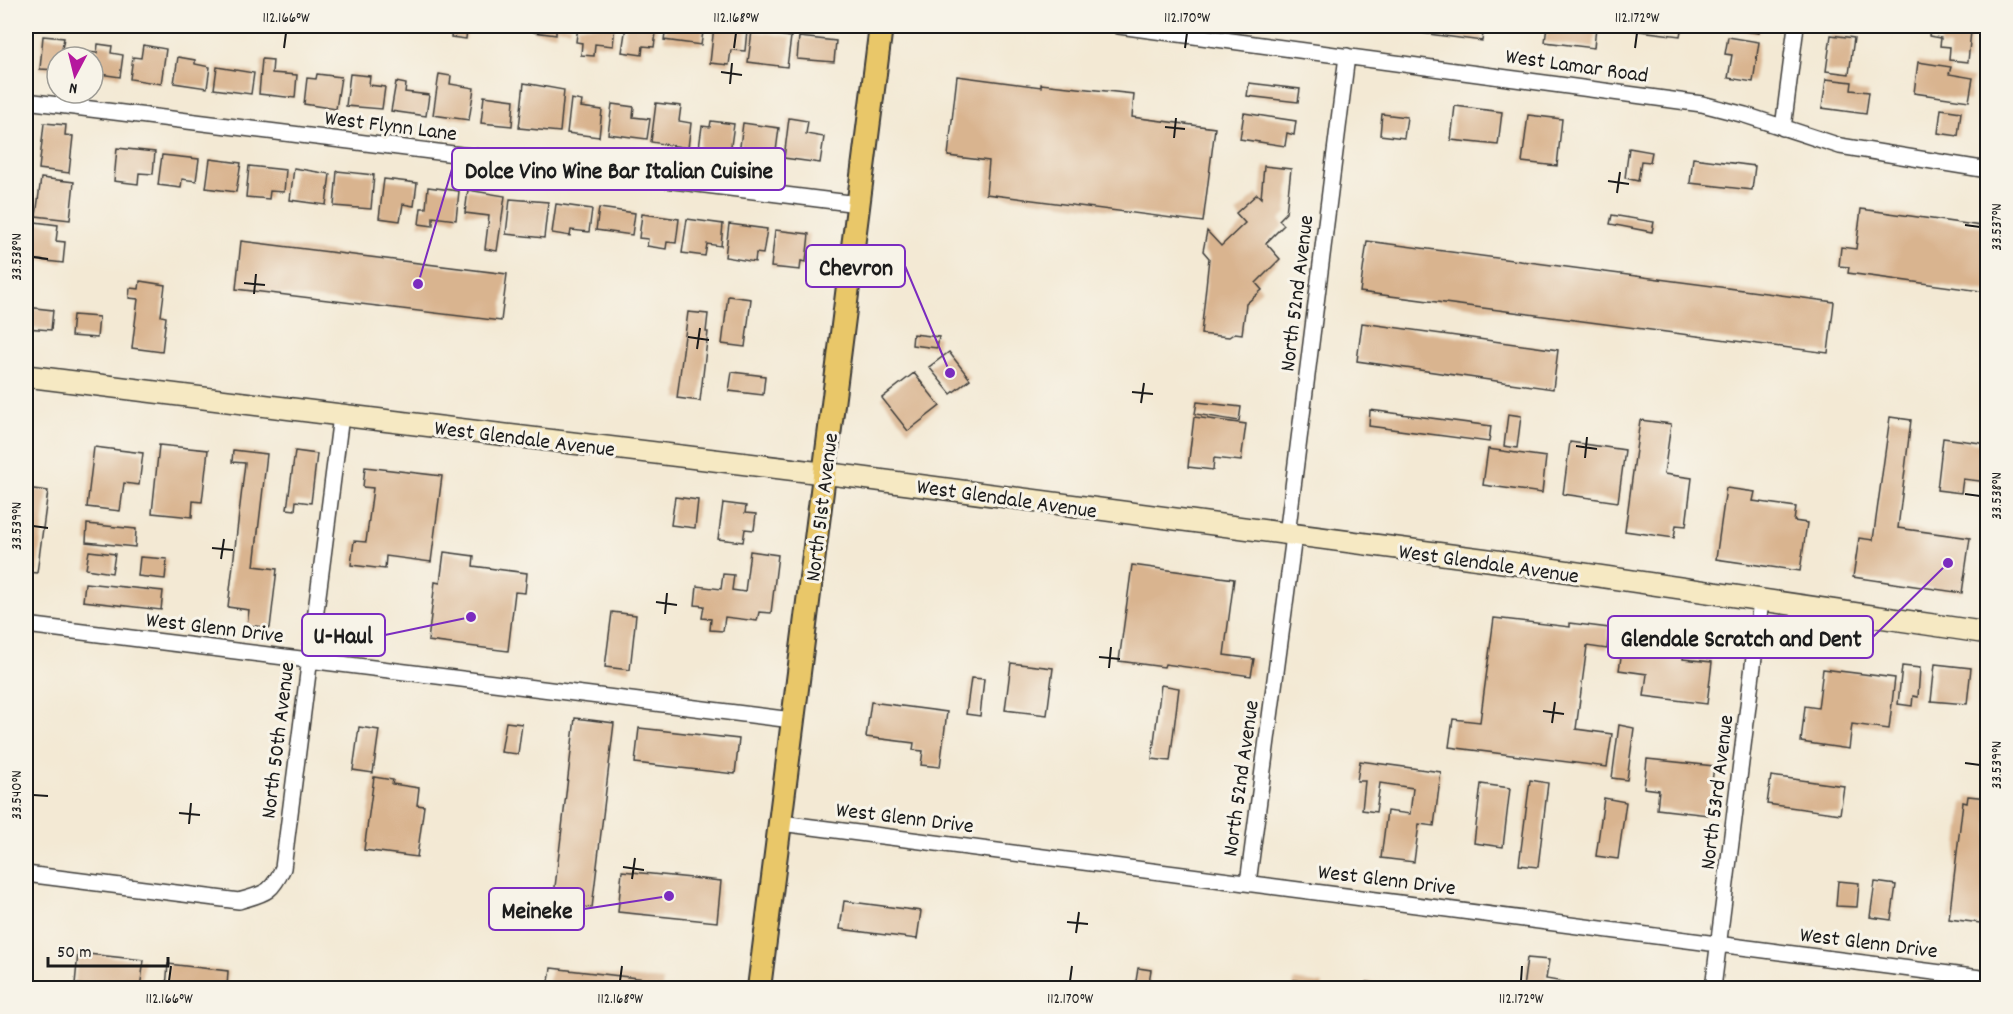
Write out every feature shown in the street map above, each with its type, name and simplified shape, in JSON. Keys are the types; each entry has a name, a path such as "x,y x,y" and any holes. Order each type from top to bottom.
{"main road":[{"name":"North 51st Avenue","path":"759,988 880,26"},
{"name":"West Glendale Avenue","path":"26,376 340,416 824,473 1496,561 1988,633"}],"street":[{"name":"West Lamar Road","path":"1119,26 1694,102 1745,115 1840,146 1988,170"},
{"path":"1783,129 1796,26"},
{"name":"North 52nd Avenue","path":"1248,883 1347,56"},
{"name":"West Flynn Lane","path":"26,101 858,204"},
{"name":"North 50th Avenue","path":"26,874 239,901 272,889 283,868 340,416"},
{"name":"North 53rd Avenue","path":"1713,988 1761,601"},
{"name":"West Glenn Drive","path":"26,625 792,720"},
{"name":"West Glenn Drive","path":"781,824 1988,979"}],"building":[{"path":"441,26 481,26 480,31 467,29 466,39 451,37 452,29"},
{"path":"535,26 570,26 570,30 556,28 556,35 534,32"},
{"path":"578,26 615,26 613,46 595,44 594,56 581,55 582,43 576,42"},
{"path":"626,26 657,26 654,47 643,46 642,55 622,52"},
{"path":"666,26 704,26 701,45 664,40"},
{"path":"714,26 747,30 745,51 731,50 729,65 710,63"},
{"path":"1407,26 1484,26 1482,41 1406,31"},
{"path":"1547,26 1596,26 1594,48 1545,42"},
{"path":"1632,26 1682,26 1680,36 1632,30"},
{"path":"1728,26 1760,26 1759,33 1728,29"},
{"path":"1834,26 1855,26 1854,30 1834,28"},
{"path":"1930,26 1971,31 1968,62 1949,60 1950,47 1940,46 1941,38 1929,36"},
{"path":"752,31 791,37 787,67 748,62"},
{"path":"1831,35 1854,38 1849,74 1826,71"},
{"path":"43,36 64,38 63,45 45,45 45,69 40,69"},
{"path":"799,37 836,41 834,62 797,59"},
{"path":"1728,37 1759,42 1753,82 1728,78 1732,55 1725,54"},
{"path":"105,45 112,46 111,53 123,55 120,77 105,75"},
{"path":"143,45 166,49 161,84 130,79 133,57 141,58"},
{"path":"178,57 195,60 195,64 210,67 207,88 174,83"},
{"path":"262,59 273,60 272,73 297,75 295,98 259,94"},
{"path":"1918,62 1951,67 1949,74 1973,78 1969,101 1914,93"},
{"path":"217,67 254,73 251,94 214,89"},
{"path":"317,74 341,77 336,109 304,104 307,78 316,79"},
{"path":"350,74 370,76 369,85 385,87 382,109 346,106"},
{"path":"439,74 451,76 450,84 474,88 469,120 433,115"},
{"path":"957,76 1041,87 1041,84 1134,94 1132,117 1215,128 1203,222 986,194 989,161 948,156"},
{"path":"1826,79 1852,82 1851,90 1869,92 1866,114 1822,108"},
{"path":"396,82 406,84 405,92 429,95 426,116 391,111"},
{"path":"524,83 564,90 560,132 519,128"},
{"path":"1249,83 1300,89 1298,102 1247,96"},
{"path":"484,96 514,100 512,126 481,123"},
{"path":"571,99 582,101 581,107 602,110 599,137 567,133"},
{"path":"656,103 681,106 679,121 691,123 688,148 651,142"},
{"path":"612,104 634,107 633,117 650,119 647,139 608,134"},
{"path":"1455,106 1502,112 1498,145 1451,140"},
{"path":"1941,109 1961,112 1958,136 1938,133"},
{"path":"1244,113 1296,121 1294,135 1287,133 1285,146 1240,139"},
{"path":"1382,114 1407,117 1404,138 1380,135"},
{"path":"1528,115 1562,119 1557,166 1522,162"},
{"path":"789,118 808,121 806,134 824,137 820,163 784,158"},
{"path":"711,121 734,124 730,153 699,148 702,126 710,127"},
{"path":"44,123 66,125 65,135 73,136 69,173 39,169"},
{"path":"743,123 779,128 775,159 739,154"},
{"path":"117,148 155,152 153,174 139,173 138,184 114,181"},
{"path":"1629,148 1652,152 1650,162 1641,161 1638,181 1625,178"},
{"path":"162,155 199,159 196,181 182,179 181,188 158,185"},
{"path":"1693,158 1755,166 1752,190 1690,183"},
{"path":"210,159 241,163 236,192 206,188"},
{"path":"249,166 286,170 284,192 270,191 269,199 246,197"},
{"path":"1264,166 1291,169 1286,213 1279,220 1284,225 1266,243 1280,259 1256,283 1262,290 1246,304 1242,334 1235,333 1229,337 1201,334 1209,258 1203,251 1207,231 1221,246 1245,223 1236,213 1257,194 1261,198"},
{"path":"294,168 330,174 326,205 290,200"},
{"path":"337,171 374,175 371,209 334,206"},
{"path":"41,178 74,182 70,220 36,216"},
{"path":"384,179 417,183 414,206 403,204 400,221 379,218"},
{"path":"428,187 459,191 456,220 433,217 433,226 419,224 421,208 426,208"},
{"path":"468,190 505,196 497,251 485,249 489,216 465,213"},
{"path":"510,199 548,202 544,238 506,234"},
{"path":"556,204 592,209 589,232 571,230 570,236 552,233"},
{"path":"599,208 635,213 632,235 596,230"},
{"path":"1861,209 1988,227 1988,292 1848,273 1849,267 1839,266 1841,247 1856,249"},
{"path":"642,214 679,219 676,243 667,242 666,249 647,246 648,239 639,238"},
{"path":"1612,215 1654,222 1652,232 1610,224"},
{"path":"687,219 723,224 721,246 707,244 705,256 682,253"},
{"path":"35,222 58,225 56,241 65,242 63,263 30,259"},
{"path":"729,224 767,229 763,254 756,253 755,262 725,257"},
{"path":"775,230 809,234 806,262 801,261 800,270 771,267"},
{"path":"241,241 507,274 501,321 236,289"},
{"path":"1367,241 1834,302 1828,353 1360,292"},
{"path":"140,281 165,285 161,316 166,317 162,352 132,348 138,299 129,298 130,288 139,289"},
{"path":"728,296 751,299 745,347 722,344"},
{"path":"26,307 53,310 51,330 26,328"},
{"path":"688,312 708,314 700,401 677,398"},
{"path":"73,315 99,317 97,338 71,336"},
{"path":"1362,323 1558,350 1553,389 1357,361"},
{"path":"913,334 939,337 937,348 912,345"},
{"path":"949,352 970,379 951,394 929,367"},
{"path":"732,372 765,376 763,395 729,391"},
{"path":"914,373 940,406 908,431 882,398"},
{"path":"1197,402 1241,407 1239,421 1195,414"},
{"path":"1370,410 1491,426 1489,442 1369,426"},
{"path":"1508,414 1521,416 1517,448 1504,446"},
{"path":"1194,417 1246,424 1241,461 1214,458 1213,470 1188,467"},
{"path":"1890,417 1911,420 1898,528 1970,538 1962,593 1853,577 1859,538 1873,540"},
{"path":"1640,420 1671,424 1664,474 1692,478 1686,526 1676,525 1674,538 1625,531"},
{"path":"1943,438 1988,444 1988,482 1963,479 1961,493 1937,490"},
{"path":"1570,442 1625,450 1618,502 1563,494"},
{"path":"159,445 208,450 202,502 193,501 192,517 152,513"},
{"path":"94,447 143,453 139,485 124,483 120,511 87,507"},
{"path":"1488,449 1546,457 1542,493 1483,485"},
{"path":"233,450 267,454 254,566 277,569 270,628 247,625 249,610 228,607 245,463 232,462"},
{"path":"295,451 317,454 311,503 296,501 295,510 287,509"},
{"path":"365,467 442,476 431,562 386,556 385,569 351,565 354,541 366,542 373,488 363,487"},
{"path":"26,488 48,491 37,573 26,572"},
{"path":"1726,488 1755,492 1753,501 1796,507 1794,521 1807,523 1800,571 1716,559"},
{"path":"675,497 698,500 695,528 671,525"},
{"path":"723,503 746,506 745,513 756,514 754,530 745,529 743,542 718,539"},
{"path":"87,524 136,529 135,547 86,542"},
{"path":"89,551 115,554 112,573 86,569"},
{"path":"750,551 778,555 771,613 759,612 757,621 725,617 723,631 710,630 711,619 702,618 704,606 695,605 697,586 721,589 723,574 734,575 732,590 745,592"},
{"path":"444,552 474,556 473,566 527,573 525,593 515,592 508,651 428,641 435,582 440,583"},
{"path":"140,557 167,559 165,579 138,576"},
{"path":"1132,565 1234,579 1224,655 1254,659 1251,676 1165,664 1164,667 1119,661"},
{"path":"85,583 163,591 161,610 83,601"},
{"path":"612,612 636,615 630,670 605,667"},
{"path":"1494,618 1570,627 1570,623 1609,628 1607,649 1587,646 1576,729 1612,734 1607,767 1449,747 1453,719 1480,722"},
{"path":"1659,621 1687,624 1683,659 1712,662 1707,704 1644,696 1647,674 1619,670 1622,651 1655,655"},
{"path":"1011,663 1053,668 1047,715 1005,710"},
{"path":"1935,664 1971,668 1967,704 1931,701"},
{"path":"1902,666 1920,668 1918,697 1913,696 1912,706 1898,704"},
{"path":"1823,669 1895,678 1889,729 1852,724 1849,749 1801,742 1805,706 1818,708"},
{"path":"971,678 984,679 980,716 966,714"},
{"path":"1161,685 1179,688 1170,761 1152,759"},
{"path":"871,702 947,712 940,767 921,765 923,751 913,750 914,743 866,737"},
{"path":"575,718 614,723 592,908 553,904"},
{"path":"506,722 522,724 518,754 501,752"},
{"path":"1619,725 1634,728 1627,780 1612,778"},
{"path":"359,727 379,730 373,773 353,770"},
{"path":"639,728 739,739 735,774 635,763"},
{"path":"1647,759 1714,766 1708,815 1657,809 1659,790 1644,788"},
{"path":"1360,761 1441,772 1434,826 1419,824 1414,862 1381,858 1387,811 1410,814 1413,788 1380,783 1376,812 1362,810 1365,781 1357,781"},
{"path":"1771,776 1844,786 1840,814 1767,804"},
{"path":"374,777 393,780 392,784 419,788 417,805 424,806 417,857 364,850"},
{"path":"1530,780 1548,783 1538,867 1519,865"},
{"path":"1481,784 1510,788 1503,847 1474,843"},
{"path":"1968,796 1988,798 1988,924 1949,919 1963,802 1967,803"},
{"path":"1604,798 1626,802 1618,859 1596,856"},
{"path":"622,871 721,881 717,922 618,912"},
{"path":"1838,881 1859,883 1857,907 1836,906"},
{"path":"1875,882 1896,885 1891,920 1870,917"},
{"path":"844,901 921,911 917,939 840,929"},
{"path":"78,953 144,960 140,988 75,984"},
{"path":"1527,958 1549,960 1546,979 1564,982 1563,988 1523,988"},
{"path":"168,964 228,971 227,988 166,988"},
{"path":"551,968 663,981 662,988 548,988"},
{"path":"1138,968 1151,970 1148,988 1135,988"},
{"path":"1294,980 1323,984 1322,988 1293,988"},
{"path":"1366,982 1402,987 1402,988 1365,988"}],"place":[{"name":"Dolce Vino Wine Bar Italian Cuisine","path":"418,284"},
{"name":"Chevron","path":"950,373"},
{"name":"Glendale Scratch and Dent","path":"1948,563"},
{"name":"U-Haul","path":"471,617"},
{"name":"Meineke","path":"669,896"}]}
